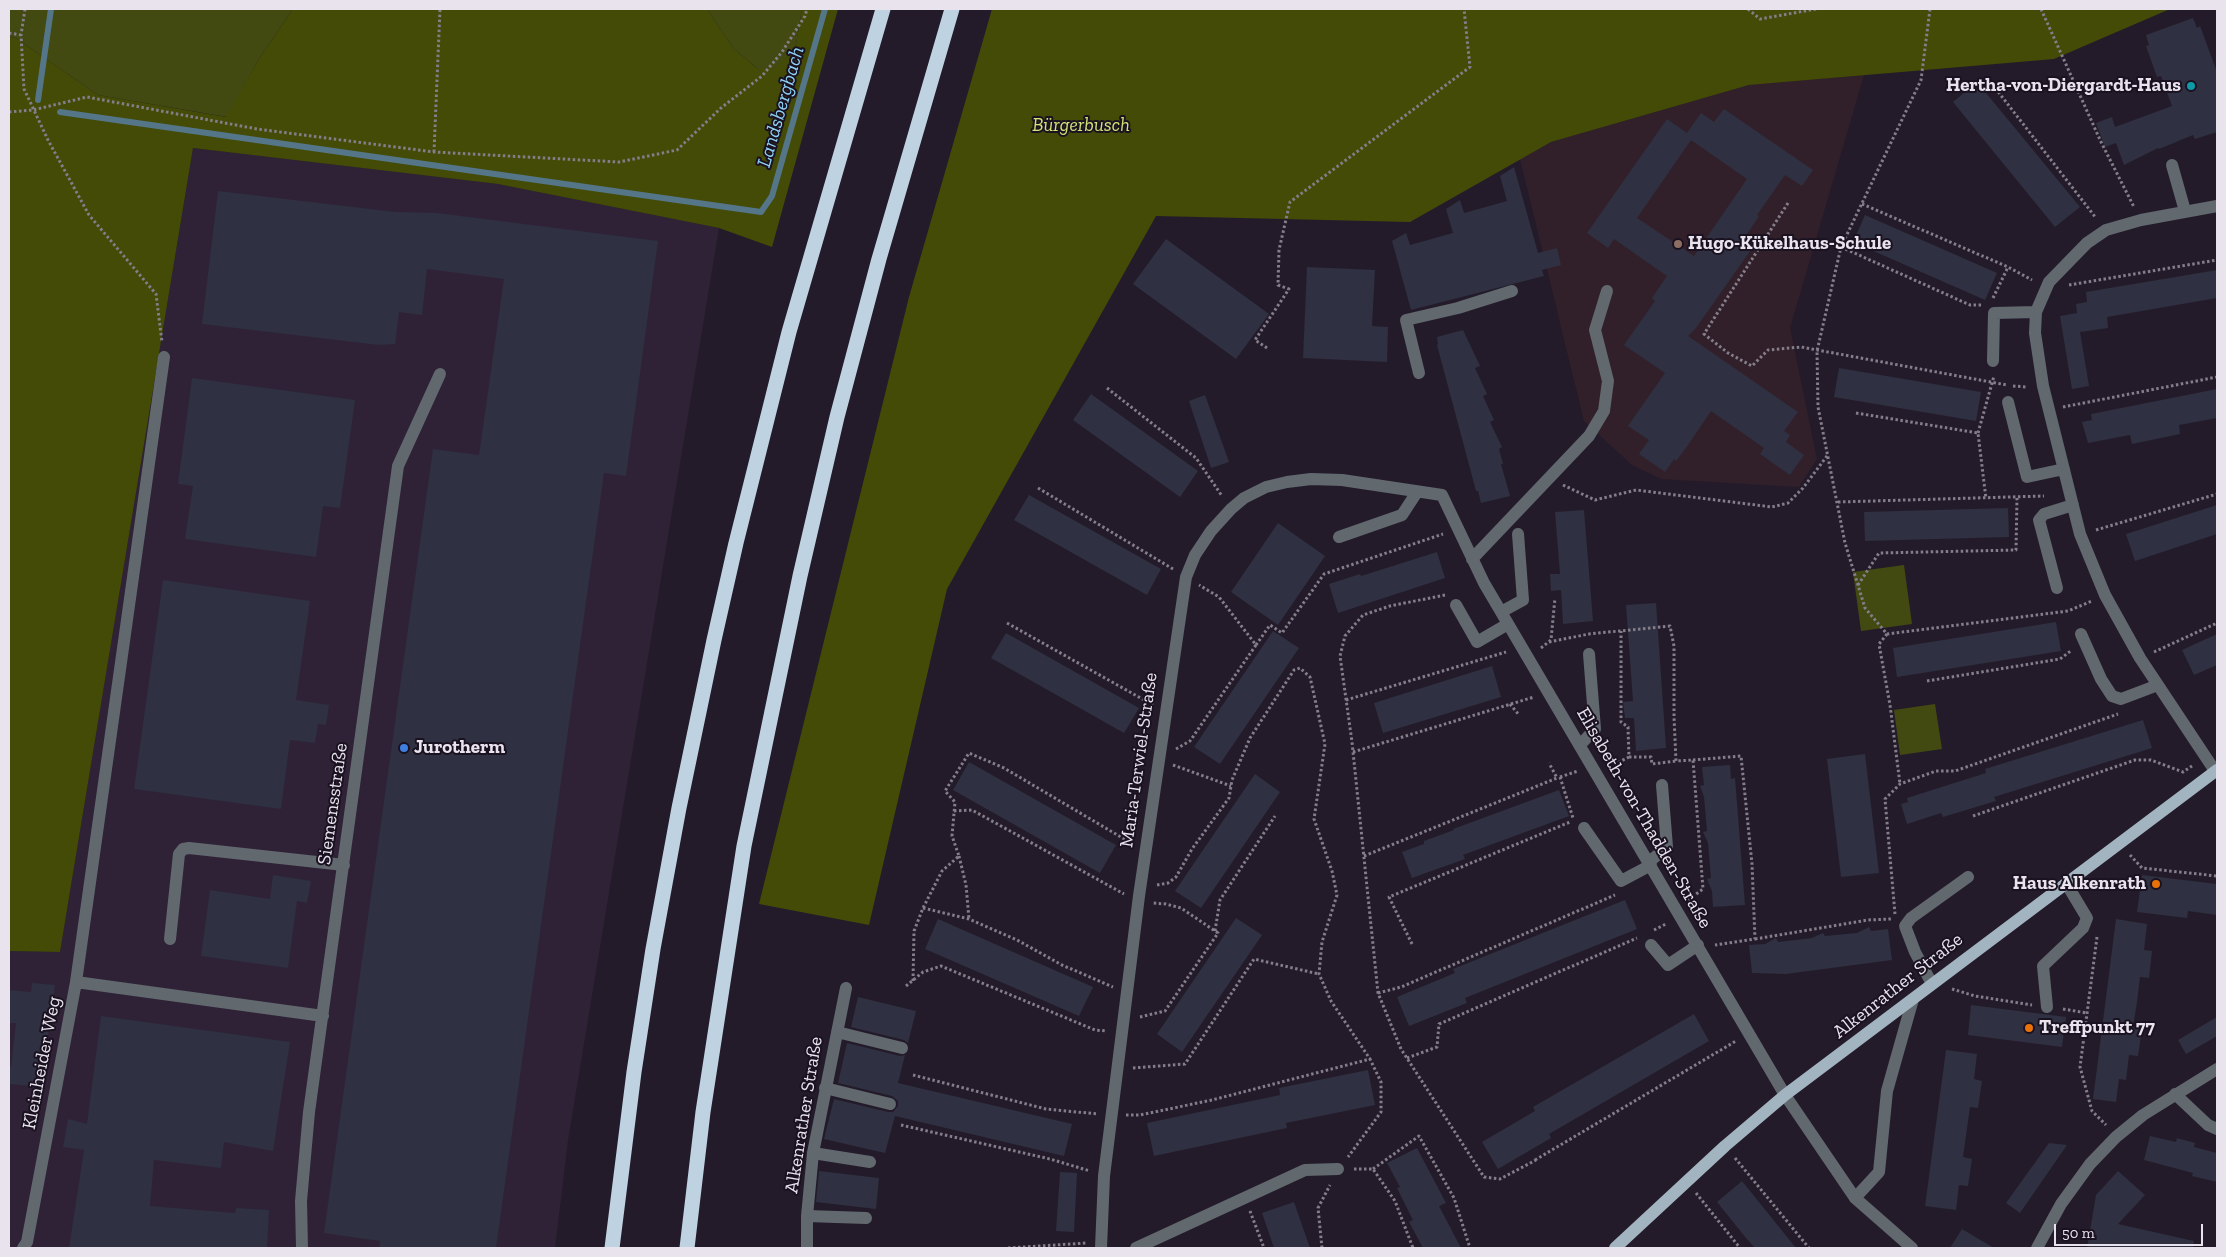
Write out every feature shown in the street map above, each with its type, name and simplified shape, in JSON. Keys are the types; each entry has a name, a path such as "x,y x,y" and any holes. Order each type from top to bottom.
{"highway":[{"path":"612,1248 634,1072 653,949 679,808 714,640 738,533 790,332 883,9"},
{"path":"687,1248 705,1102 744,846 798,585 838,417 879,259 952,9"}],"main road":[{"name":"Alkenrather Straße","path":"1615,1248 1686,1181 1785,1095 2216,770"}],"street":[{"path":"2172,164 2185,211"},
{"path":"2216,770 2205,757 2140,658 2105,596 2080,534 2043,386 2035,333 2036,312 2048,285 2087,243 2106,230 2141,220 2217,206"},
{"path":"1418,373 1406,320 1458,308 1512,290"},
{"path":"1472,559 1589,436 1604,411 1608,382 1595,330 1607,291"},
{"path":"1993,361 1994,313 2036,312"},
{"path":"76,982 164,357"},
{"name":"Siemensstraße","path":"302,1248 300,1201 309,1112 398,466 440,374"},
{"path":"2008,402 2027,478 2064,469"},
{"name":"Maria-Terwiel-Straße","path":"1101,1245 1104,1176 1139,895 1186,576 1195,555 1231,509 1244,498 1266,487 1311,479 1342,480 1442,495"},
{"path":"1340,537 1402,515 1417,492"},
{"name":"Elisabeth-von-Thadden-Straße","path":"1442,495 1472,559 1501,612 1785,1095 1855,1198 1912,1248"},
{"path":"2057,588 2039,520 2044,514 2073,504"},
{"path":"1501,612 1523,600 1518,534"},
{"path":"1456,605 1477,642 1508,624"},
{"path":"2081,634 2101,678 2112,696 2121,699 2158,685"},
{"path":"1580,745 1595,729 1589,654"},
{"path":"1578,823 1621,881 1650,864 1667,847 1662,785"},
{"path":"170,939 179,854 183,849 344,865"},
{"path":"1932,984 1915,952 1905,926 1911,918 1968,877"},
{"path":"2047,1007 2043,966 2083,928 2087,918 2066,883"},
{"path":"1651,945 1668,965 1698,946"},
{"name":"Kleinheider Weg","path":"23,1248 27,1242 76,982 323,1016"},
{"name":"Alkenrather Straße","path":"807,1248 807,1216 813,1153 846,988"},
{"path":"1855,1198 1879,1172 1887,1091 1913,998"},
{"path":"837,1032 902,1048"},
{"path":"2037,1248 2067,1196 2090,1164 2116,1137 2143,1115 2217,1069"},
{"path":"825,1088 890,1104"},
{"path":"2175,1094 2208,1125 2217,1130"},
{"path":"813,1153 870,1162"},
{"path":"1136,1248 1305,1170 1338,1170"},
{"path":"807,1216 866,1218"}],"path":[{"path":"25,9 21,34 24,89 33,110 89,214 156,294 164,357"},
{"path":"434,152 440,9"},
{"path":"9,112 33,110 86,97 257,129 434,152 619,162 677,150 721,108 762,76 782,52 805,16 807,9"},
{"path":"1266,348 1255,340 1289,289 1278,285 1279,250 1290,202 1470,67 1464,9"},
{"path":"1748,9 1760,18 1816,9"},
{"path":"1887,634 1864,608 1845,543 1818,407 1817,351 1841,247 1921,80 1930,9"},
{"path":"2042,9 2100,142 2141,220"},
{"path":"9,33 21,34"},
{"path":"1989,80 2106,230"},
{"path":"1788,203 1704,334 1728,353 1752,366 1768,350 1801,347 1992,383 2022,387 2043,386"},
{"path":"1862,204 2048,285 2060,286 2217,260"},
{"path":"1841,247 1970,304 1989,306 2008,267"},
{"path":"1986,499 1978,433 1996,368 1993,361"},
{"path":"2050,410 2217,377"},
{"path":"1106,388 1196,458 1231,509"},
{"path":"1856,412 1978,433"},
{"path":"1549,479 1595,500 1636,490 1772,507 1788,503 1803,488 1828,456"},
{"path":"1038,488 1218,597 1256,645"},
{"path":"1838,502 2018,498 2056,495 2069,491"},
{"path":"2080,534 2217,494"},
{"path":"1858,586 1879,554 2016,550 2018,498"},
{"path":"1158,759 1190,741 1270,625 1282,633 1324,574 1457,529"},
{"path":"1453,592 1390,606 1364,615 1345,636 1340,656 1353,752 1378,993 1401,1049 1484,1177 1500,1179 1536,1160"},
{"path":"1900,784 1890,705 1879,644 1887,634 2068,611 2105,596"},
{"path":"1549,642 1551,640 1555,598"},
{"path":"1927,681 2060,659 2078,645 2081,634 2072,623 2068,611"},
{"path":"1007,623 1165,712"},
{"path":"2140,658 2217,623"},
{"path":"1346,700 1525,652 1549,642 1589,634 1670,626 1674,646 1676,761"},
{"path":"1621,631 1621,722 1628,727 1628,757"},
{"path":"1139,895 1168,883 1176,877 1192,848 1229,798 1231,786 1250,738 1294,670 1300,668 1310,677 1325,744 1314,819 1332,871 1337,895 1322,942 1318,974 1331,1001 1370,1059 1381,1082 1381,1112 1338,1170 1318,1208 1322,1248"},
{"path":"1353,752 1549,692"},
{"path":"1510,704 1519,715"},
{"path":"1698,946 1755,939 1868,920 1895,918 1886,799 1900,784 1936,771 1955,771 2119,714"},
{"path":"969,919 966,885 952,836 955,802 945,791 969,752 1004,768 1145,852"},
{"path":"1597,773 1628,757 1650,757 1652,764 1741,756 1752,864 1755,939"},
{"path":"1973,816 2135,760 2151,760 2183,772 2205,757"},
{"path":"1158,759 1231,786"},
{"path":"1407,1058 1437,1047 1439,1024 1645,935 1678,913 1703,889 1693,760"},
{"path":"1364,856 1557,778 1549,763"},
{"path":"1412,944 1389,897 1578,823 1560,777"},
{"path":"954,811 972,810 1139,895 1181,908 1215,931"},
{"path":"906,986 923,972 941,966 1096,1030 1123,1027 1165,1011 1218,933 1215,931 1220,900 1275,816"},
{"path":"2119,844 2142,868 2217,876"},
{"path":"913,981 914,931 923,908 942,871 959,856"},
{"path":"1378,993 1402,987 1626,891 1621,881"},
{"path":"923,908 969,919 1016,940 1062,965 1127,993"},
{"path":"2087,918 2099,922 2080,1067 2092,1111 2116,1137"},
{"path":"1118,1068 1156,1068 1185,1064 1254,958 1318,974"},
{"path":"1932,984 1975,996 2087,1013"},
{"path":"1528,1165 1749,1033"},
{"path":"913,1075 1046,1109 1140,1115 1194,1104 1370,1059"},
{"path":"901,1125 1050,1159 1104,1176"},
{"path":"1338,1170 1373,1169 1419,1136 1454,1198 1470,1248"},
{"path":"1725,1146 1809,1248"},
{"path":"1373,1169 1395,1201 1413,1248"},
{"path":"1686,1181 1740,1248"},
{"path":"1245,1198 1264,1248"},
{"path":"1008,1248 1101,1245"}],"shaded area":[{"name":"Hugo-Kükelhaus-Schule","path":"1864,75 1790,328 1817,459 1799,487 1661,479 1632,465 1584,421 1520,159 1551,142 1749,85"},
{"path":"193,148 498,184 719,228 568,1140 555,1248 9,1248 9,951 60,952"}],"green space":[{"path":"9,9 293,9 259,59 227,117 98,95 16,38 9,37"},
{"path":"293,9 707,9 734,49 758,69 774,68 795,50 802,9 838,9 772,247 719,228 498,184 193,148 60,952 9,951 9,37 16,38 98,95 226,117 259,59"},
{"path":"707,9 802,9 795,50 774,69 758,69 734,49"},
{"name":"Bürgerbusch","path":"992,9 2170,9 2054,59 1749,85 1551,142 1410,222 1156,216 947,589 869,925 759,904 909,297"},
{"path":"1904,565 1912,624 1861,631 1853,572"},
{"path":"1935,704 1942,749 1900,755 1894,710"}],"building":[{"name":"Hertha-von-Diergardt-Haus","path":"2193,18 2197,28 2200,26 2217,72 2217,132 2195,139 2193,135 2158,148 2124,165 2116,143 2105,147 2096,123 2112,117 2115,127 2172,106 2161,76 2157,77 2146,46 2149,45 2146,35"},
{"path":"1977,82 2080,207 2055,227 1953,102"},
{"path":"1724,109 1813,170 1802,186 1785,175 1757,215 1759,216 1745,237 1755,244 1696,328 1688,336 1798,412 1784,431 1790,435 1786,442 1804,455 1790,475 1760,454 1764,448 1711,411 1686,448 1676,461 1674,459 1665,472 1639,454 1649,440 1628,426 1665,373 1624,345 1655,301 1652,298 1667,276 1614,239 1608,248 1587,233 1667,119 1687,133 1701,113 1714,122","holes":["1691,140 1747,179 1694,256 1637,218"]},
{"path":"1514,167 1538,253 1557,248 1561,265 1542,270 1544,276 1411,310 1392,241 1406,233 1410,245 1453,233 1446,209 1460,200 1464,213 1507,201 1500,176"},
{"path":"218,191 395,212 437,213 658,241 626,476 604,473 496,1248 379,1248 380,1241 324,1233 433,449 479,455 504,279 427,269 422,315 399,312 395,344 379,345 202,324"},
{"path":"1865,215 1997,273 1985,300 1853,242"},
{"path":"1166,239 1269,314 1236,359 1133,284"},
{"path":"1307,267 1375,270 1372,326 1388,327 1387,362 1303,358"},
{"path":"2217,270 2217,298 2107,317 2108,328 2080,332 2089,386 2072,389 2060,316 2077,313 2076,304 2087,302 2086,292"},
{"path":"1463,330 1480,366 1475,368 1487,394 1483,396 1494,420 1490,422 1502,447 1499,449 1503,464 1501,464 1510,496 1481,503 1478,491 1476,491 1437,345 1437,337"},
{"path":"1839,368 1981,392 1976,421 1834,397"},
{"path":"192,378 355,400 340,508 323,506 316,557 185,539 193,486 178,484"},
{"path":"2217,389 2217,418 2179,425 2180,434 2132,444 2130,435 2088,443 2082,422 2092,420 2091,414"},
{"path":"1091,394 1198,471 1180,497 1073,420"},
{"path":"1205,395 1229,462 1211,468 1189,401"},
{"path":"1029,495 1161,569 1147,595 1014,520"},
{"path":"2217,505 2217,534 2135,561 2126,534"},
{"path":"2008,508 2009,537 1865,541 1864,512"},
{"path":"1584,510 1593,621 1563,624 1561,590 1551,591 1550,574 1560,574 1555,512"},
{"path":"1278,523 1325,556 1278,625 1231,592"},
{"path":"1437,552 1445,578 1338,613 1329,584"},
{"path":"163,580 310,601 296,700 329,705 326,725 318,724 315,743 290,740 281,809 134,789"},
{"path":"1656,603 1666,748 1636,751 1634,718 1625,718 1623,702 1633,701 1626,605"},
{"path":"2056,622 2061,651 1897,677 1893,648"},
{"path":"1273,631 1299,648 1220,764 1194,747"},
{"path":"1006,633 1139,708 1124,733 991,658"},
{"path":"2217,634 2217,665 2194,675 2182,650"},
{"path":"1492,666 1501,697 1383,733 1374,703"},
{"path":"2143,720 2152,748 1994,797 1996,801 1943,817 1941,813 1907,824 1901,804 1908,802 1907,798 1986,773 1985,769"},
{"path":"1865,754 1879,873 1841,877 1827,759"},
{"path":"969,762 1116,845 1100,873 953,790"},
{"path":"1730,765 1731,779 1735,778 1745,905 1713,907 1712,891 1707,879 1711,878 1708,843 1703,832 1707,831 1704,797 1700,786 1704,785 1702,767"},
{"path":"1255,774 1280,792 1201,908 1175,891"},
{"path":"1559,790 1569,816 1463,855 1465,859 1412,878 1402,852 1424,844 1424,841 1453,829"},
{"path":"273,875 311,881 307,903 297,901 288,968 201,956 210,890 270,899"},
{"path":"2142,875 2217,884 2217,915 2188,911 2187,918 2137,912"},
{"path":"1625,900 1637,929 1465,998 1467,1003 1409,1026 1397,997 1455,973 1453,969"},
{"path":"1236,918 1262,935 1182,1052 1157,1034"},
{"path":"938,919 1093,987 1079,1016 925,949"},
{"path":"2116,919 2147,924 2144,950 2152,951 2149,978 2140,977 2133,1027 2142,1029 2138,1056 2129,1055 2126,1080 2119,1079 2116,1102 2093,1099"},
{"path":"1869,927 1871,931 1888,929 1892,960 1786,974 1752,973 1749,945 1765,944 1776,938 1778,942 1812,938 1823,933 1825,936 1857,933"},
{"path":"32,983 55,985 41,1087 9,1084 9,1067 11,1067 16,1023 9,1023 9,990 31,992"},
{"path":"858,997 916,1011 908,1043 904,1040 851,1027"},
{"path":"1971,1005 2066,1017 2062,1047 1968,1035"},
{"path":"1694,1014 1709,1041 1549,1134 1551,1138 1498,1169 1482,1142 1535,1111 1533,1107"},
{"path":"101,1016 290,1042 273,1151 224,1142 221,1168 154,1160 150,1206 235,1213 236,1208 269,1210 267,1248 69,1248 84,1150 63,1147 68,1119 87,1124"},
{"path":"2217,1017 2217,1036 2186,1054 2178,1040"},
{"path":"847,1043 900,1056 905,1055 898,1083 1072,1124 1064,1156 895,1116 885,1153 824,1139 834,1099 888,1112 893,1112 898,1106 898,1101 892,1096 838,1083"},
{"path":"1946,1050 1977,1054 1974,1079 1982,1081 1978,1108 1970,1107 1963,1157 1972,1159 1968,1186 1959,1185 1956,1210 1925,1206"},
{"path":"1368,1070 1375,1105 1286,1123 1287,1128 1154,1156 1147,1123 1280,1095 1279,1088"},
{"path":"2150,1136 2176,1142 2177,1138 2195,1143 2194,1147 2217,1153 2217,1182 2192,1176 2193,1173 2144,1160"},
{"path":"2049,1143 2067,1145 2020,1213 2006,1203"},
{"path":"1417,1148 1446,1203 1439,1206 1461,1248 1423,1248 1409,1222 1413,1220 1397,1188 1400,1187 1387,1163"},
{"path":"819,1171 879,1178 876,1209 816,1202"},
{"path":"2118,1171 2145,1195 2118,1224 2194,1241 2193,1248 2087,1248 2096,1195"},
{"path":"1060,1172 1077,1173 1074,1232 1056,1231"},
{"path":"1742,1181 1796,1248 1755,1248 1746,1238 1717,1202"},
{"path":"1294,1202 1310,1248 1274,1248 1262,1213"},
{"path":"1962,1229 1994,1248 1950,1248"}],"waterway":[{"path":"38,100 51,9"},
{"name":"Landsbergbach","path":"60,112 761,212 772,196 825,9"}],"place":[{"name":"Hertha-von-Diergardt-Haus","path":"2191,86"},
{"name":"Hugo-Kükelhaus-Schule","path":"1678,244"},
{"name":"Jurotherm","path":"404,748"},
{"name":"Haus Alkenrath","path":"2156,884"},
{"name":"Treffpunkt 77","path":"2029,1028"}]}
